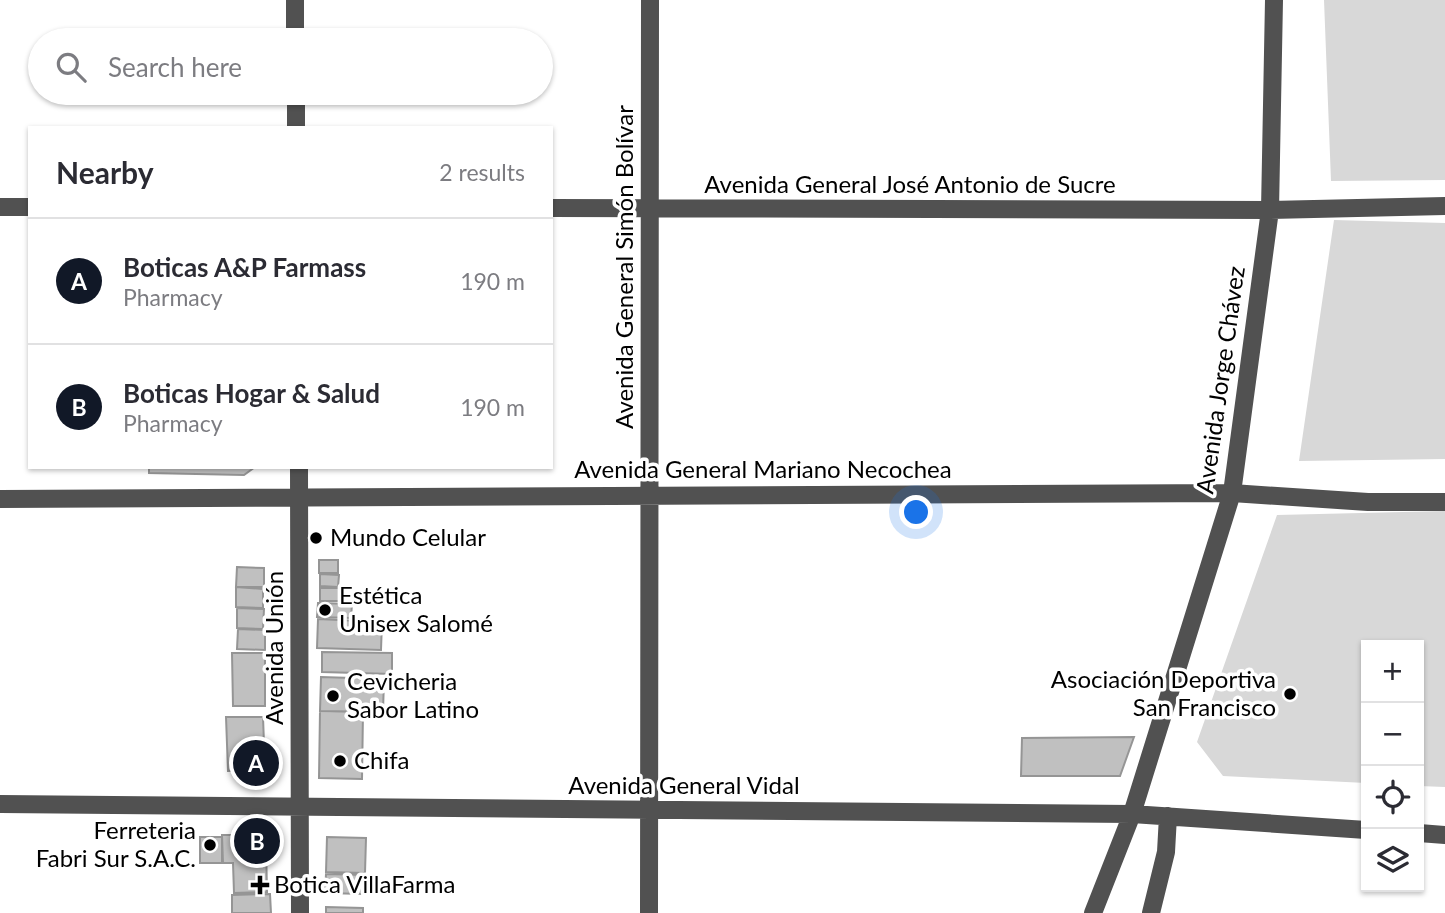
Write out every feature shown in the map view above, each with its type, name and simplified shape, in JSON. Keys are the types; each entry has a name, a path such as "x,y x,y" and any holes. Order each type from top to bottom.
{"street":[{"path":"295,0 295,28"},
{"name":"Avenida General Simón Bolívar","path":"649,913 647,811 650,0"},
{"name":"Avenida Jorge Chávez","path":"1093,913 1132,814 1232,493 1269,210 1274,0"},
{"path":"296,105 296,126"},
{"name":"Avenida General José Antonio de Sucre","path":"553,208 1269,210 1445,206"},
{"path":"0,207 28,207"},
{"name":"Avenida Unión","path":"299,469 300,913"},
{"name":"Avenida General Mariano Necochea","path":"0,499 1232,493 1368,502 1445,502"},
{"name":"Avenida General Vidal","path":"0,804 1132,814 1361,830"},
{"path":"1151,913 1166,852 1168,816"},
{"path":"1424,834 1445,835"}],"shaded area":[{"path":"1324,0 1445,0 1445,180 1331,181"},
{"path":"1334,220 1445,223 1445,459 1299,461"},
{"name":"Asociación Deportiva San Francisco","path":"1445,511 1445,787 1424,786 1424,640 1361,640 1361,783 1223,776 1197,742 1277,515"}],"building":[{"path":"149,469 252,469 244,475 149,473"},
{"path":"319,560 338,560 338,573 319,573"},
{"path":"237,567 264,568 264,587 236,587"},
{"path":"320,574 339,575 338,587 320,586"},
{"path":"236,587 263,589 263,608 236,607"},
{"path":"320,588 339,588 339,601 320,601"},
{"path":"318,603 352,604 351,618 317,617"},
{"path":"237,608 264,609 263,629 237,628"},
{"path":"318,619 382,622 381,650 317,648"},
{"path":"238,629 265,630 265,650 237,649"},
{"path":"322,652 392,653 392,674 322,672"},
{"path":"232,653 265,653 265,706 233,706"},
{"path":"321,677 384,679 383,712 320,711"},
{"path":"320,711 363,712 362,779 319,778"},
{"path":"226,717 263,717 265,770 228,771"},
{"path":"1134,737 1120,776 1021,776 1022,738"},
{"path":"257,832 266,844 267,892 234,893 233,863 223,863 222,835 245,835"},
{"path":"200,837 222,837 222,863 200,863"},
{"path":"327,837 366,838 365,873 326,872"},
{"path":"326,874 364,875 364,894 325,893"},
{"path":"270,894 271,913 232,913 232,895"},
{"path":"326,907 363,908 363,913 326,913"}],"place":[{"name":"Mundo Celular","path":"316,538"},
{"name":"Estética Unisex Salomé","path":"325,610"},
{"name":"Asociación Deportiva San Francisco","path":"1290,694"},
{"name":"Cevicheria Sabor Latino","path":"333,696"},
{"name":"Chifa","path":"340,761"},
{"name":"Boticas A&P Farmass","path":"256,763"},
{"name":"Boticas Hogar & Salud","path":"257,841"},
{"name":"Ferreteria Fabri Sur S.A.C.","path":"210,845"},
{"name":"Botica VillaFarma","path":"260,885"}]}
